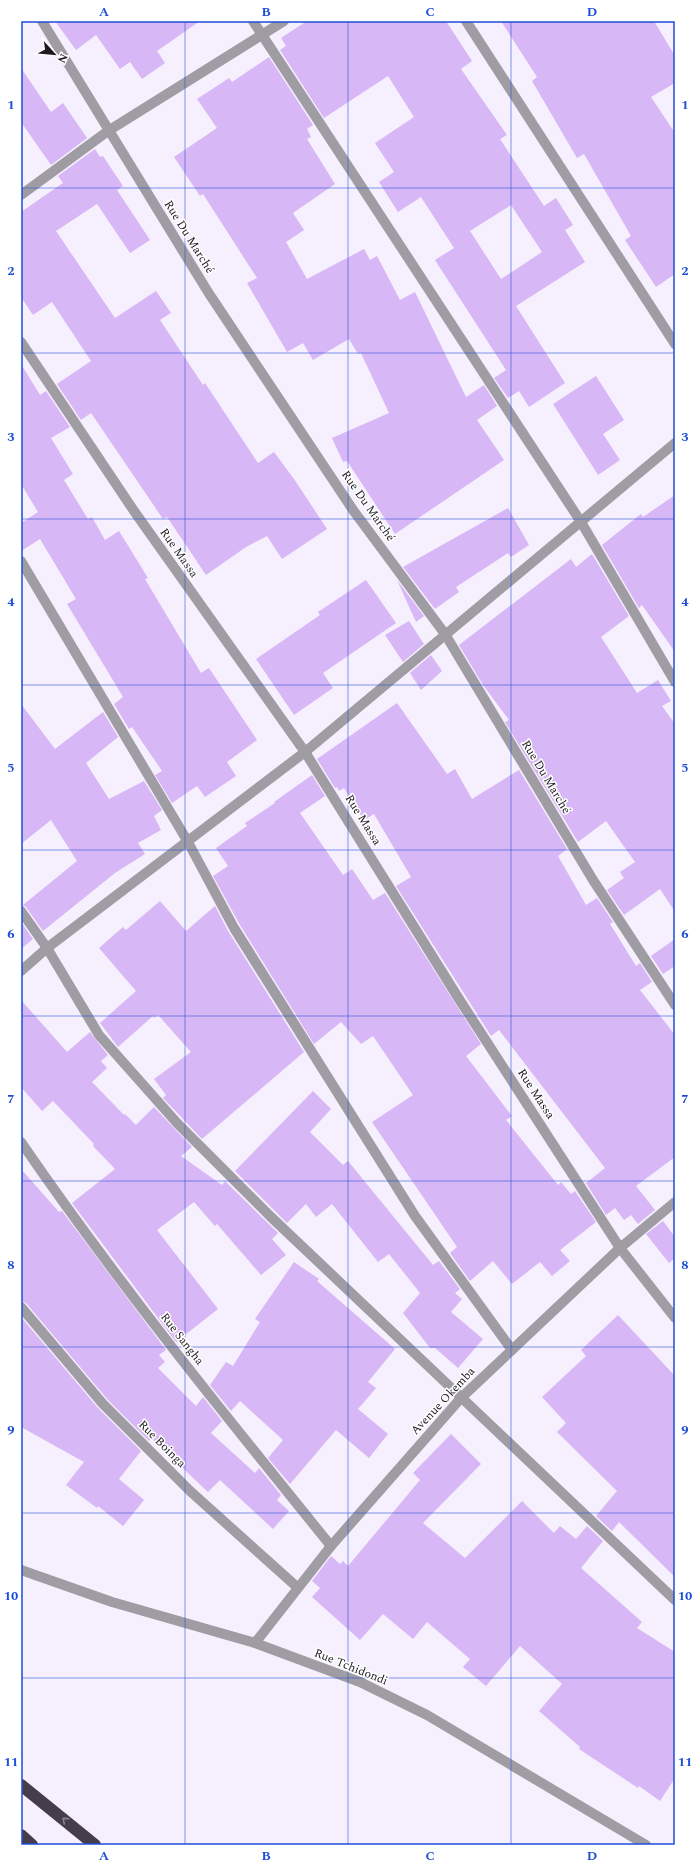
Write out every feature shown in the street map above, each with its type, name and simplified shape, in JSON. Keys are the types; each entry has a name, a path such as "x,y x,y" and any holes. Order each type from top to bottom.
{"highway":[{"path":"21,1785 95,1845"},
{"path":"21,1835 32,1845"}],"street":[{"name":"Rue Du Marché","path":"42,21 208,292 353,510 445,634 593,880 675,1004"},
{"path":"253,21 420,273 581,522 675,682"},
{"path":"21,194 108,131 284,21"},
{"path":"466,21 675,344"},
{"name":"Rue Massa","path":"21,342 134,511 305,752 455,993 620,1248 675,1318"},
{"path":"21,971 47,948 305,752 675,444"},
{"path":"21,561 188,842 234,928 415,1216 512,1350"},
{"path":"21,911 47,948 99,1036 177,1123 271,1217 460,1398 675,1600"},
{"name":"Rue Sangha","path":"21,1142 102,1256 238,1432 331,1546"},
{"name":"Avenue Okemba","path":"255,1643 297,1587 331,1546 460,1398 620,1248 675,1202"},
{"name":"Rue Boinga","path":"21,1307 114,1415 190,1491 297,1587"},
{"name":"Rue Tchidondi","path":"21,1570 112,1602 255,1643 360,1682 427,1715 646,1845"}],"building":[{"path":"55,21 200,21 157,51 165,63 142,79 130,62 120,69 96,35 76,50"},
{"path":"307,21 446,21 472,61 461,69 507,135 500,139 544,206 556,198 573,225 565,230 585,262 516,306 565,383 529,407 519,391 508,398 494,378 506,370 435,260 454,248 421,197 398,212 379,182 394,172 375,143 414,117 388,76 324,118 280,50 286,46 281,38","holes":["511,205 542,252 501,279 470,231"]},
{"path":"501,21 654,21 675,56 675,83 651,97 675,133 675,274 656,287 625,240 631,236 584,154 577,158 532,81 537,77"},
{"path":"269,57 313,125 307,129 311,137 307,139 335,184 293,213 304,230 286,242 307,279 364,249 370,260 377,256 400,300 415,292 466,397 484,385 497,406 477,420 504,460 395,534 347,461 343,462 332,438 389,413 361,353 358,354 349,339 313,360 303,343 287,352 247,283 257,278 203,194 200,196 174,157 217,128 197,99 229,78 232,82"},
{"path":"21,68 51,112 63,103 87,138 51,165 21,122"},
{"path":"95,149 100,157 103,156 123,186 117,190 150,240 130,253 97,204 56,231 115,318 156,291 171,313 160,320 203,385 205,383 258,463 274,452 294,479 327,529 282,559 267,536 246,547 206,575 167,517 163,519 91,413 81,420 57,384 91,361 52,302 33,315 21,297 21,212 63,183 58,176"},
{"path":"21,364 40,395 46,391 70,427 51,438 73,474 64,480 88,519 92,517 105,540 119,531 148,578 145,579 201,673 209,668 257,740 227,762 236,776 205,797 197,786 172,803 155,775 162,771 132,727 129,729 114,704 123,697 67,604 76,599 40,539 21,551 21,523 38,512 21,484"},
{"path":"596,376 624,420 603,434 620,460 598,475 553,404"},
{"path":"675,495 675,652 642,605 639,608 602,545 641,514 643,517"},
{"path":"508,508 529,545 511,557 508,553 456,587 459,592 435,609 403,567"},
{"path":"592,554 629,616 601,637 637,693 658,680 671,701 662,706 675,724 675,912 660,889 624,915 607,890 624,878 620,872 635,862 606,821 578,842 505,722 509,720 483,685 459,645 571,559 576,567"},
{"path":"366,580 396,623 323,673 333,688 294,715 256,659 320,615 318,612"},
{"path":"397,580 424,616 416,622"},
{"path":"409,621 424,644 403,662 385,635"},
{"path":"431,655 442,671 421,690 410,673"},
{"path":"397,703 447,774 455,769 472,799 519,770 567,849 558,856 586,905 597,898 613,922 610,924 636,966 640,963 652,982 640,990 675,1035 675,1157 636,1186 655,1210 638,1224 631,1215 624,1220 615,1208 606,1215 586,1183 605,1168 499,1030 491,1036 396,886 411,877 374,814 364,820 344,788 339,791 337,787 335,788 317,759"},
{"path":"21,704 55,749 103,712 118,737 86,763 109,799 144,781 162,810 154,816 161,830 138,843 145,854 115,873 43,931 23,905 77,861 51,820 21,844"},
{"path":"312,775 325,796 300,813 343,875 352,869 373,900 385,893 481,1044 466,1056 512,1116 506,1120 558,1185 561,1182 571,1194 575,1191 596,1222 560,1250 570,1261 552,1276 540,1262 512,1284 493,1261 470,1281 450,1253 457,1247 372,1122 413,1095 373,1036 361,1044 341,1022 314,1044 240,925 213,876 228,866 216,848 247,826 245,823 275,803 274,802"},
{"path":"160,901 186,931 215,906 228,931 304,1052 202,1139 163,1098 166,1095 154,1079 191,1052 158,1015 154,1018 153,1016 118,1047 100,1023 136,991 99,948 123,927 126,930"},
{"path":"21,922 33,939 21,949"},
{"path":"675,939 675,966 663,974 651,956"},
{"path":"21,1000 67,1052 90,1032 108,1055 101,1061 107,1068 92,1082 124,1115 125,1114 136,1125 154,1107 192,1147 181,1156 222,1185 225,1181 278,1233 272,1239 286,1255 261,1275 217,1224 215,1226 194,1202 157,1230 218,1309 176,1342 72,1203 115,1169 93,1146 94,1144 53,1101 42,1111 21,1087"},
{"path":"313,1091 331,1109 310,1132 343,1165 348,1161 433,1265 439,1261 460,1289 455,1293 462,1299 451,1312 483,1339 458,1368 435,1348 430,1348 403,1313 420,1293 389,1254 378,1262 332,1204 316,1217 306,1204 287,1223 235,1171"},
{"path":"21,1169 59,1212 62,1211 166,1350 159,1355 165,1362 158,1368 196,1406 203,1397 222,1421 211,1433 255,1473 259,1468 281,1495 277,1500 289,1511 273,1529 220,1480 208,1492 151,1438 149,1441 108,1400 26,1303 21,1301"},
{"path":"663,1221 675,1237 675,1258 669,1263 646,1234"},
{"path":"294,1262 319,1279 317,1281 395,1349 368,1382 376,1388 358,1409 388,1434 369,1458 336,1430 290,1484 268,1458 283,1440 240,1401 231,1411 210,1385 226,1362 233,1366 260,1322 255,1319"},
{"path":"618,1315 675,1376 675,1577 619,1522 612,1531 596,1516 617,1491 557,1432 566,1423 542,1397 586,1356 581,1350"},
{"path":"21,1317 98,1408 141,1451 119,1479 144,1500 123,1526 98,1506 97,1508 66,1485 84,1462 21,1427"},
{"path":"451,1434 481,1464 423,1523 465,1558 522,1501 554,1533 560,1526 576,1539 587,1526 603,1541 581,1568 642,1622 637,1628 675,1652 675,1778 660,1801 639,1786 638,1788 579,1749 580,1747 539,1711 562,1684 520,1646 486,1686 463,1667 470,1659 427,1622 413,1639 383,1614 360,1640 312,1597 320,1588 312,1581 331,1556 340,1564 343,1561 348,1566 420,1480 413,1473"}]}
